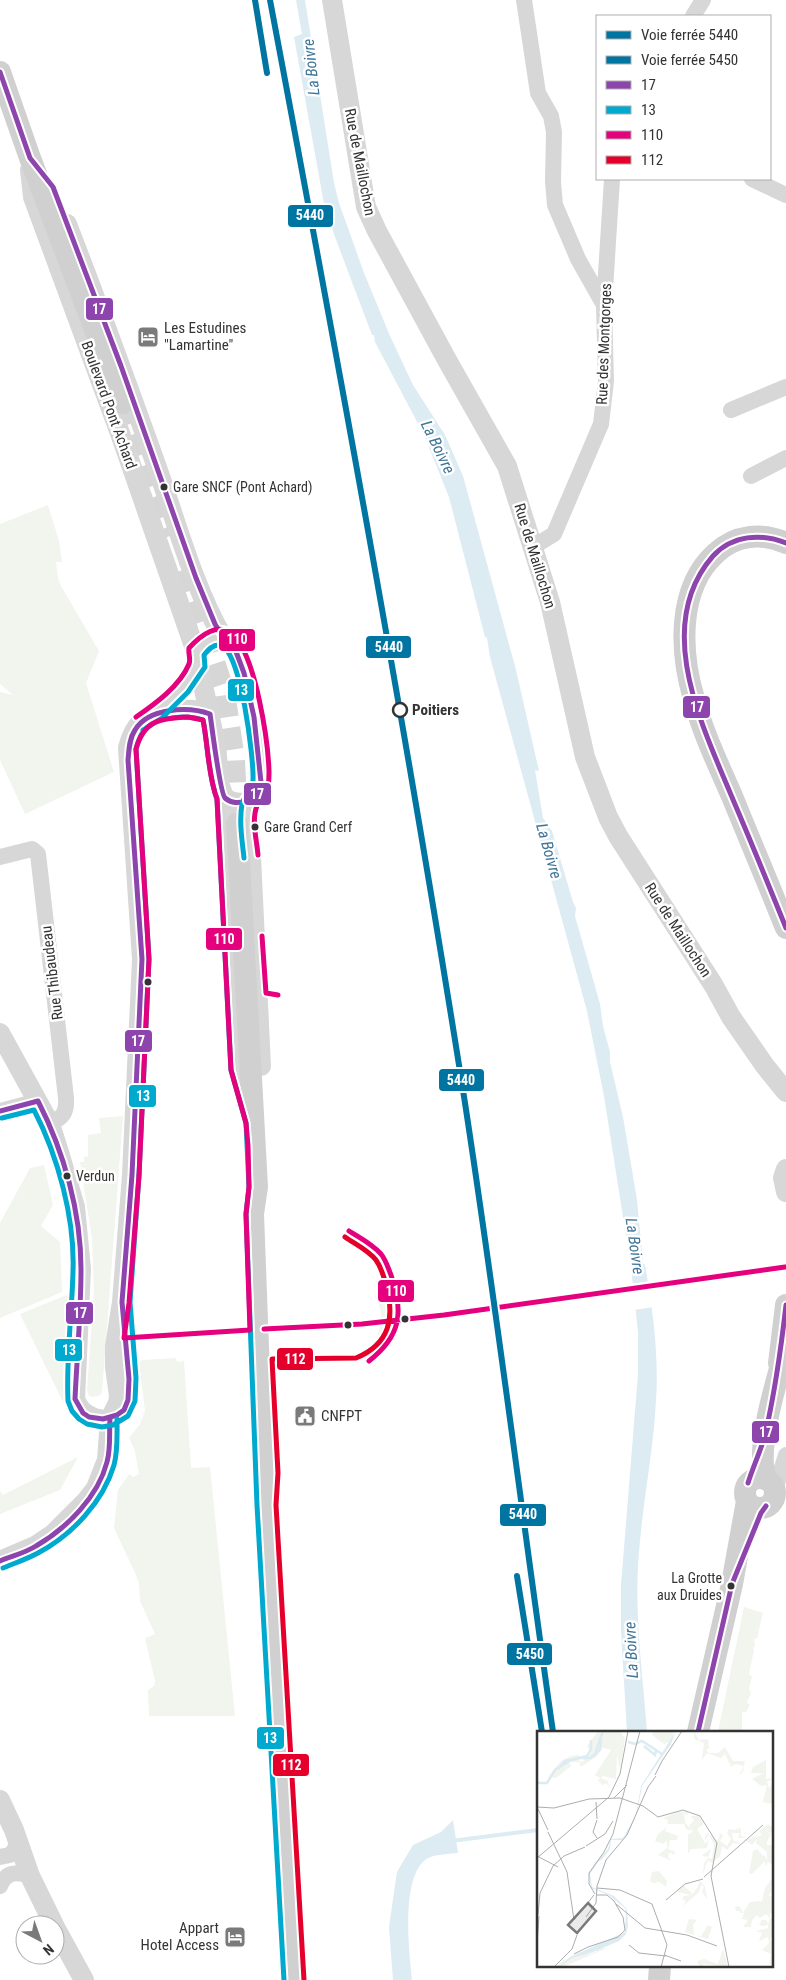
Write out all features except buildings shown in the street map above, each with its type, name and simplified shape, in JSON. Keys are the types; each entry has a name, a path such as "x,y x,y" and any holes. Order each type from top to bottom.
{"main road":[{"name":"Boulevard Pont Achard","path":"0,72 30,158 122,403"},
{"path":"786,543 763,536 746,537 734,540 713,555 697,574 690,596 685,635 686,659 694,701 786,928"},
{"path":"237,824 257,1187 253,1214 263,1475 292,1980"},
{"path":"257,1187 267,1210 269,1313 278,1473 276,1505 304,1980"},
{"path":"778,1374 786,1305"},
{"path":"698,1731 732,1584 761,1492 764,1438 778,1374 786,1348"}],"street":[{"name":"Rue de Maillochon","path":"332,0 366,207 376,231 507,466 554,618 580,741 593,782 618,836 714,986 731,1018 786,1092"},
{"path":"524,0 538,93 550,116 554,132 553,182 556,205 578,259 604,305"},
{"path":"694,15 703,0"},
{"name":"Boulevard Pont Achard","path":"30,158 53,187 121,366 196,578 215,624 224,638 230,642 239,658 250,695 261,782 259,792 251,801"},
{"name":"Boulevard Pont Achard","path":"30,158 33,197 121,436 197,658 210,714 216,746 220,786 224,797 223,812 238,1070 253,1122"},
{"name":"Rue des Montgorges","path":"532,547 554,534 601,424 606,381 604,305 612,180"},
{"path":"754,180 786,195"},
{"path":"731,410 786,387"},
{"path":"751,476 786,458"},
{"path":"0,1033 50,1124 60,1152 75,1208 81,1269 75,1399 84,1414 94,1418 110,1419 124,1410 129,1389 122,1302 132,1175 142,960 128,748 135,730 148,717 157,712 182,687 208,640 224,638"},
{"path":"157,712 193,709 210,714"},
{"path":"224,797 234,803 251,801 249,815 262,1083 253,1122"},
{"name":"Rue Thibaudeau","path":"1,857 32,849 38,854 67,1108 61,1118 50,1124"},
{"path":"0,1111 38,1101"},
{"path":"786,1169 783,1178 786,1192"},
{"path":"0,1561 35,1546 53,1534 86,1501 96,1488 107,1460 110,1419"},
{"path":"761,1492 786,1456"},
{"path":"0,1800 19,1844 30,1876 50,1915"},
{"path":"0,1857 10,1855 19,1844"},
{"path":"0,1886 3,1878 10,1873 18,1872 30,1876"},
{"path":"65,1945 84,1980"}],"shaded area":[{"path":"48,505 59,541 62,562 56,562 58,578 99,651 86,683 114,772 25,814 0,760 0,692 13,695 0,684 0,524"},
{"path":"123,1116 102,1392 99,1396 91,1397 87,1390 94,1291 92,1238 80,1162 84,1162 84,1157 88,1156 88,1135 101,1133 99,1118"},
{"path":"44,1165 53,1205 41,1226 60,1242 62,1292 0,1318 0,1223 30,1168"},
{"path":"378,1284 385,1300 388,1315 384,1330 374,1344 381,1320 380,1308 375,1297"},
{"path":"69,1294 63,1384 68,1412 20,1314"},
{"path":"176,1358 177,1362 184,1361 191,1468 210,1467 235,1716 149,1716 148,1690 154,1686 155,1681 145,1638 155,1634 140,1601 139,1584 136,1575 114,1528 118,1490 129,1474 133,1477 139,1474 135,1451 129,1438 140,1424 145,1411 139,1362 142,1360"},
{"path":"78,1457 60,1490 0,1514 0,1491 3,1495"},
{"path":"744,1607 763,1613 757,1638 754,1639 755,1646 753,1648 749,1674 752,1677 749,1689 751,1693 747,1702 750,1705 746,1712 742,1712 742,1731 718,1731"}],"water":[{"name":"La Boivre","path":"296,0 305,0 334,183 339,203 364,273 390,336 413,385 445,435 463,476 516,670 539,771 535,770 543,818 552,831 576,908 575,916 600,1004 603,1026 610,1052 610,1062 623,1117 637,1200 643,1263 645,1265 651,1299 656,1350 657,1384 654,1422 637,1587 638,1628 647,1731 627,1731 621,1632 621,1585 638,1374 638,1332 631,1268 604,1096 587,1011 490,657 487,638 485,637 449,497 424,435 375,342 374,335 372,335 324,204 294,37 302,34"},
{"path":"453,1820 458,1853 428,1858 419,1867 413,1880 408,1914 412,1980 393,1980 389,1927 397,1872 413,1845 441,1832"}],"pier":[{"path":"650,1281 654,1307 633,1310 630,1284"}],"waterway":[{"name":"La Boivre","path":"451,1841 537,1830"}],"tunnel":[{"path":"123,403 170,536"},
{"path":"183,570 224,692 234,760 237,823"}],"rail line":[{"name":"5450","path":"255,0 267,73"},
{"name":"5440","path":"270,0 372,551 443,965 488,1260 553,1731"},
{"name":"5450","path":"517,1576 542,1731"}],"transit line":[{"name":"17","path":"0,72 30,158 53,187 121,366 196,578 215,624 223,638 235,649 244,673 254,717 261,782 259,792 251,801 234,802 225,798 219,773 210,714 191,710 159,713 141,723 132,737 128,760 142,959 132,1175 122,1302 129,1379 128,1400 124,1410 117,1415 103,1419 89,1417 83,1413 75,1399 80,1302 80,1248 74,1204 56,1141 38,1101 0,1111"},
{"name":"17","path":"786,543 767,538 747,538 729,544 713,556 695,584 686,614 684,646 689,678 709,743 786,928"},
{"name":"110","path":"136,717 159,700 180,680 189,664 189,648 199,639 210,632 222,629 234,636 249,662 259,700 268,757 268,788 266,794 257,805 254,818 258,855"},
{"name":"13","path":"143,730 162,718 188,692 205,667 204,655 209,649 215,645 220,645 227,651 234,665 245,706 253,769 253,784 243,801 241,810 244,858"},
{"name":"13","path":"2,1118 34,1110 50,1147 68,1209 73,1251 68,1401 72,1411 87,1424 102,1427 113,1425 128,1416 135,1401 136,1378 130,1302 139,1175 149,959 136,749 144,730 158,721 182,717 203,720 212,780 217,799 231,1070 246,1123 249,1187 246,1214 257,1505 284,1980"},
{"name":"110","path":"188,717 203,720 212,780 217,799 231,1070 246,1123 248,1146 249,1187 246,1214 250,1330 124,1338 129,1303 139,1176 149,959 136,749 139,739 149,726 155,722 170,718 188,717"},
{"name":"110","path":"262,936 266,993 278,995"},
{"name":"110","path":"349,1231 370,1244 383,1256 391,1275 398,1301 397,1322 393,1333 380,1352 369,1361"},
{"name":"112","path":"304,1980 276,1505 278,1473 272,1359 356,1358 367,1352 383,1337 387,1329 390,1308 382,1272 373,1256 345,1237"},
{"name":"110","path":"264,1329 362,1324 444,1315 785,1267"},
{"name":"17","path":"748,1483 769,1419 786,1305"},
{"name":"17","path":"0,1561 27,1551 48,1539 70,1521 89,1499 103,1475 107,1462 110,1419"},
{"name":"13","path":"3,1568 51,1546 85,1516 102,1492 114,1465 117,1448 117,1419"},
{"name":"17","path":"698,1731 732,1584 761,1513 766,1506"}],"place":[{"name":"Les Estudines \"Lamartine\"","path":"148,337"},
{"name":"Gare SNCF (Pont Achard)","path":"164,487"},
{"name":"Poitiers","path":"400,710"},
{"name":"Gare Grand Cerf","path":"255,827"},
{"name":"Verdun","path":"67,1176"},
{"name":"CNFPT","path":"305,1416"},
{"name":"La Grotte aux Druides","path":"731,1586"},
{"name":"Appart Hotel Access","path":"235,1937"}]}
